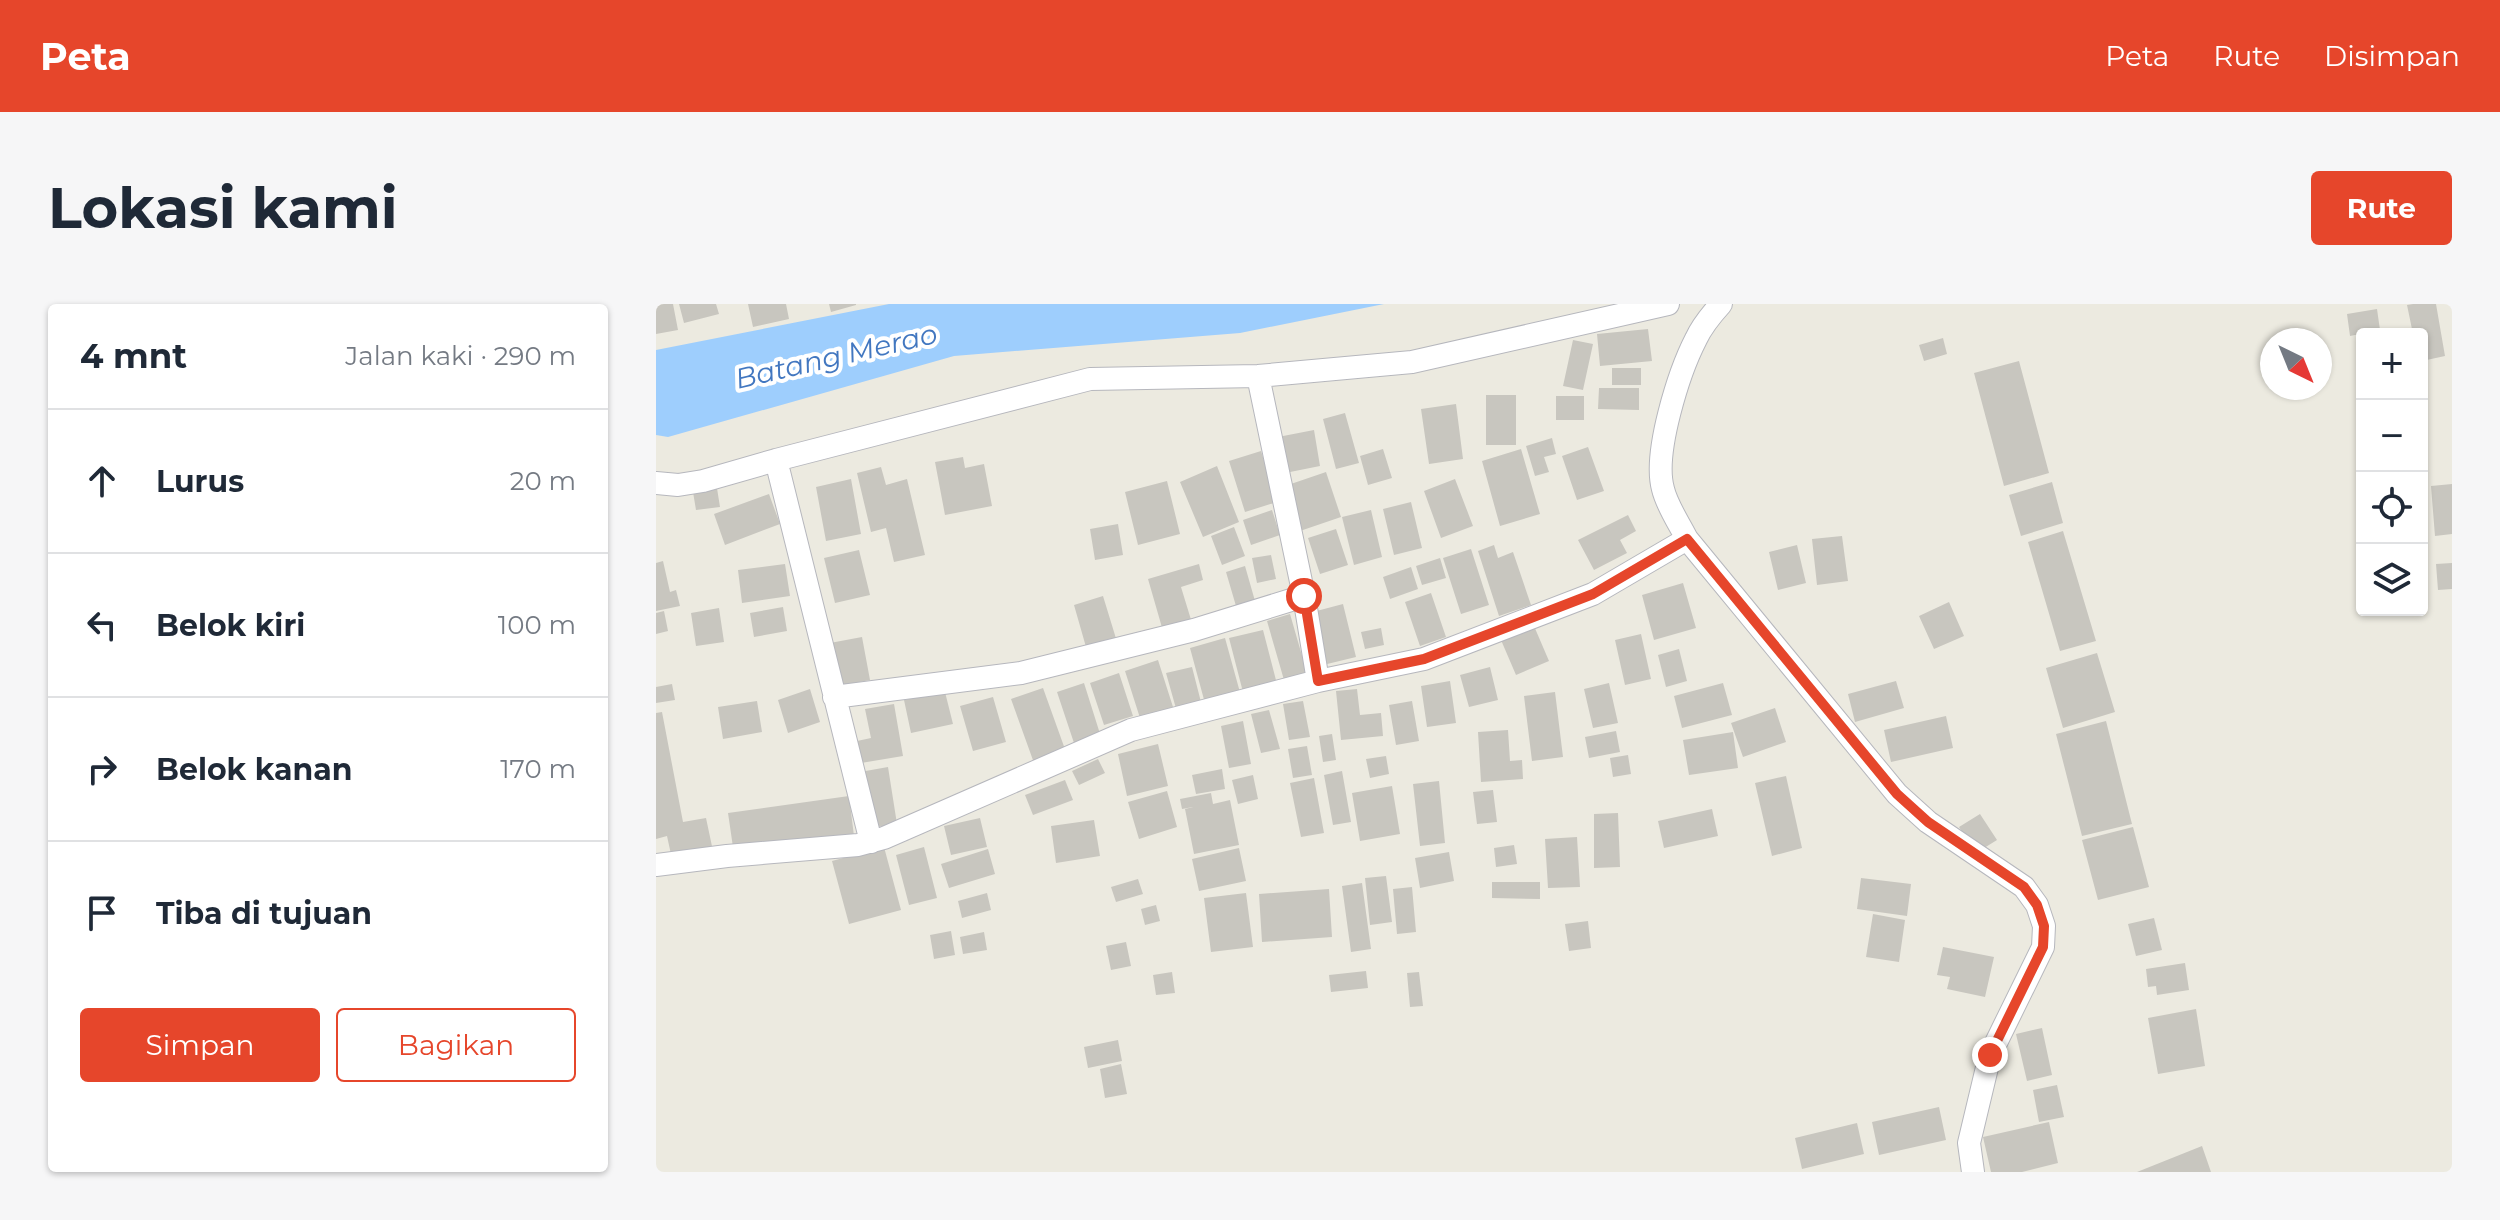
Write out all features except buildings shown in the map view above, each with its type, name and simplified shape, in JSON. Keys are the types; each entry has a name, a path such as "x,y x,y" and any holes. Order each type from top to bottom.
{"street":[{"path":"656,483 678,485 703,481 1090,379 1258,376 1412,362 1668,304"},
{"path":"1721,304 1709,318 1687,357 1659,465 1662,488 1687,539 1897,794 1928,822 2024,887 2037,905 2044,926 2043,947 1990,1055 1969,1143 1973,1172"},
{"path":"1258,376 1304,596 1318,681"},
{"path":"776,460 871,842"},
{"path":"656,865 871,842 916,826 1131,730 1318,681 1424,659 1593,594 1687,539"},
{"path":"834,697 1021,673 1194,630 1304,596"}],"water":[{"name":"Batang Merao","path":"889,304 1384,304 1240,333 954,356 668,437 656,435 656,350"}],"route":[{"path":"1304,596 1318,681 1424,659 1593,594 1687,539 1897,794 1928,822 2024,887 2037,905 2044,926 2043,947 1990,1055"}]}
